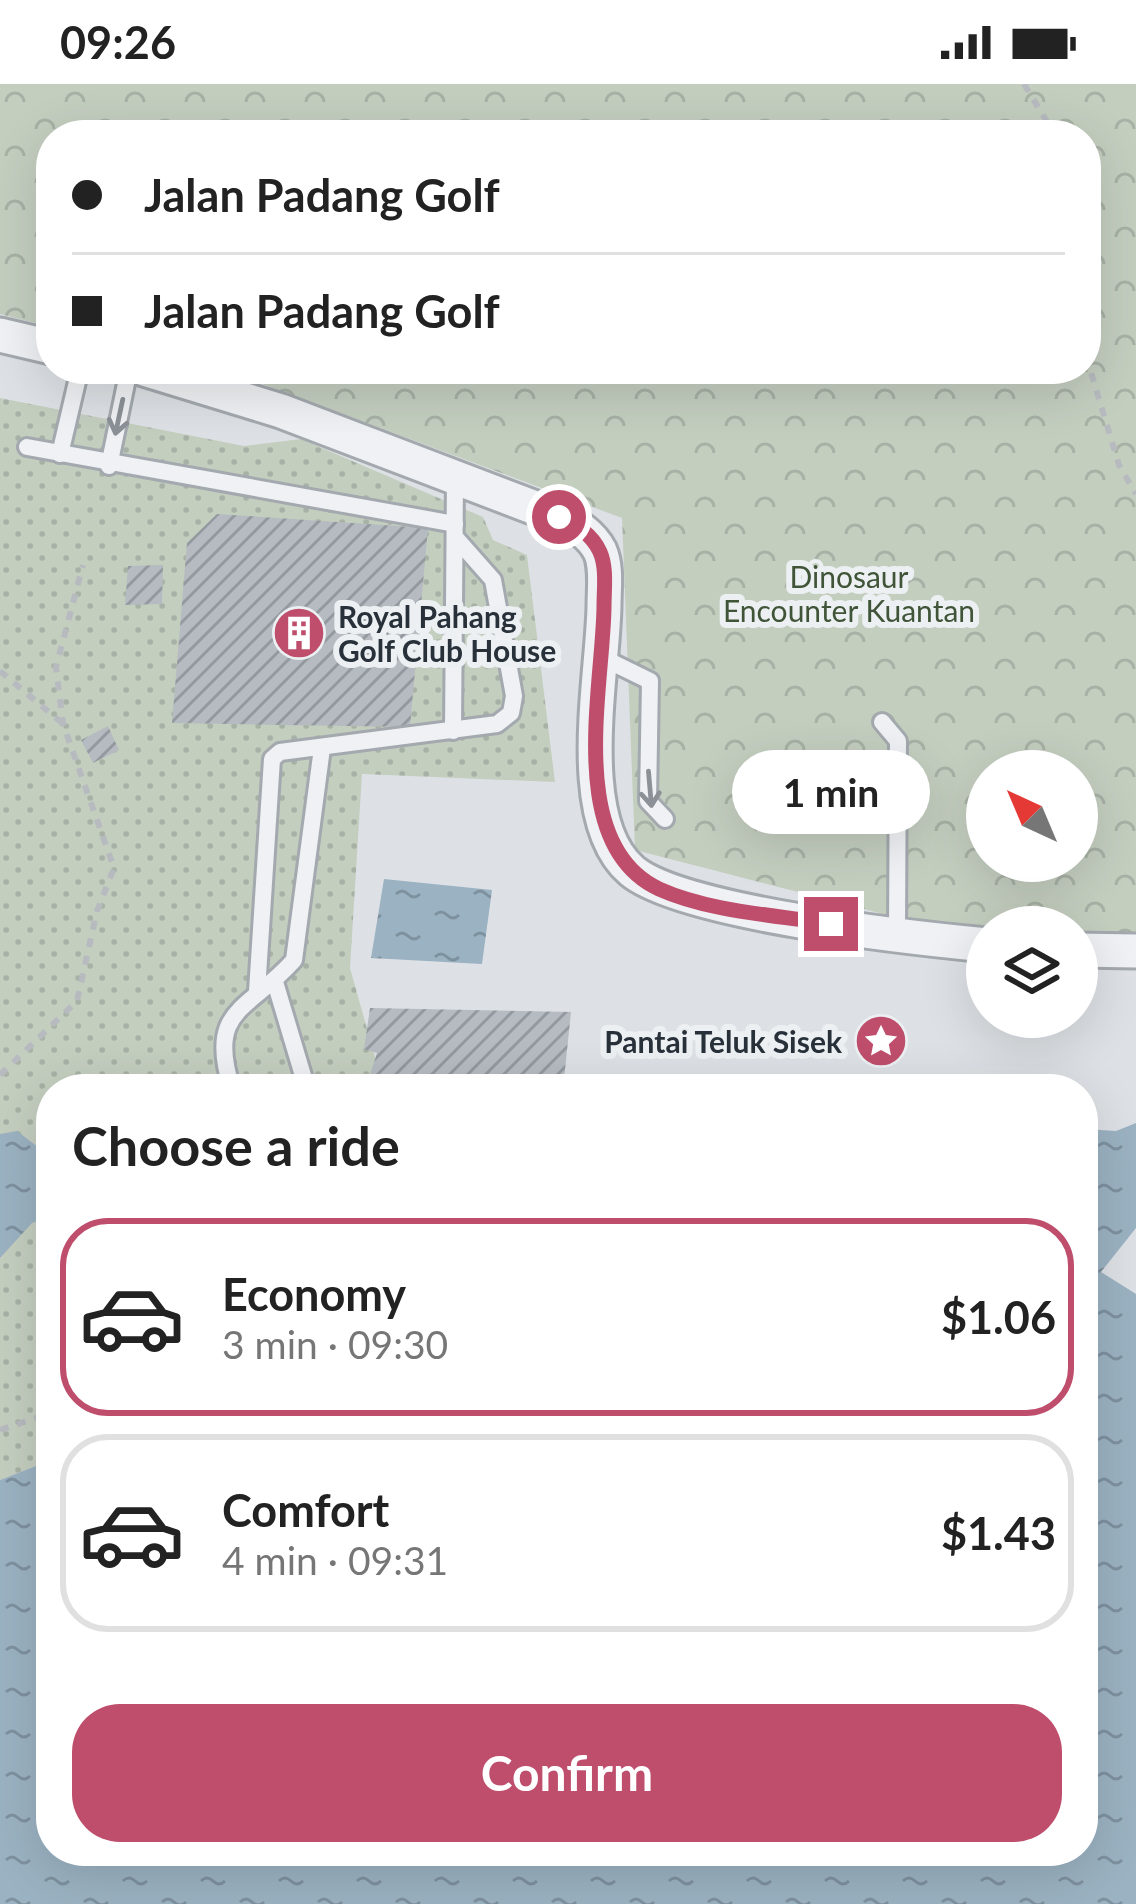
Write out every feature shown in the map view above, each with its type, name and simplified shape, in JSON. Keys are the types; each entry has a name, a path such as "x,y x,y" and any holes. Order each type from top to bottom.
{"street":[{"path":"0,335 36,343"},
{"path":"193,384 281,411 559,517 590,536 603,562 603,658 594,748 599,792 604,821 628,868 659,889 724,906 966,942"},
{"path":"1098,950 1136,951"}],"lane":[{"path":"60,454 76,384"},
{"path":"109,466 126,384"},
{"path":"27,447 455,530 493,580 514,696 512,713 497,724 280,752 272,759 257,991"},
{"path":"453,730 455,478"},
{"path":"603,658 650,681 648,801 665,819"},
{"path":"882,722 898,741 897,932"},
{"path":"229,1074 221,1038 230,1017 257,991 275,982 294,960 322,748"},
{"path":"275,982 303,1074"}],"path":[{"path":"1024,84 1045,120"},
{"path":"1094,384 1119,465 1136,494"},
{"path":"0,1075 77,1001 97,911 114,868 63,724 56,667 83,565"},
{"path":"0,671 63,724"},
{"path":"0,1430 36,1418"}],"green space":[{"name":"Dinosaur Encounter Kuantan","path":"0,84 1136,84 1136,936 1098,935 1098,906 966,906 966,927 914,922 635,850 622,518 262,384 1101,384 1101,120 36,120 36,323 0,314"},
{"path":"0,398 244,446 301,439 483,517 493,540 527,555 555,782 362,774 350,968 380,1074 36,1074 36,1466 0,1480"}],"water":[{"path":"384,879 492,890 482,964 371,958"},
{"path":"1136,1123 1136,1228 1101,1272 1136,1294 1136,1904 0,1904 0,1480 36,1466 36,1866 1098,1866 1098,1130 1116,1131"},
{"path":"17,1131 36,1146 36,1222 0,1258 0,1134"}],"building":[{"name":"Royal Pahang Golf Club House","path":"217,514 428,528 410,727 172,723 187,543"},
{"path":"163,565 162,604 125,605 128,566"},
{"path":"108,726 119,750 93,763 81,740"},
{"path":"370,1008 571,1012 565,1074 370,1074 377,1053 364,1049"}],"place":[{"name":"Royal Pahang Golf Club House","path":"299,633"},
{"name":"Pantai Teluk Sisek","path":"881,1041"}],"route":[{"path":"559,517 590,536 603,562 603,658 594,748 604,821 628,868 659,889 724,906 831,924"}]}
